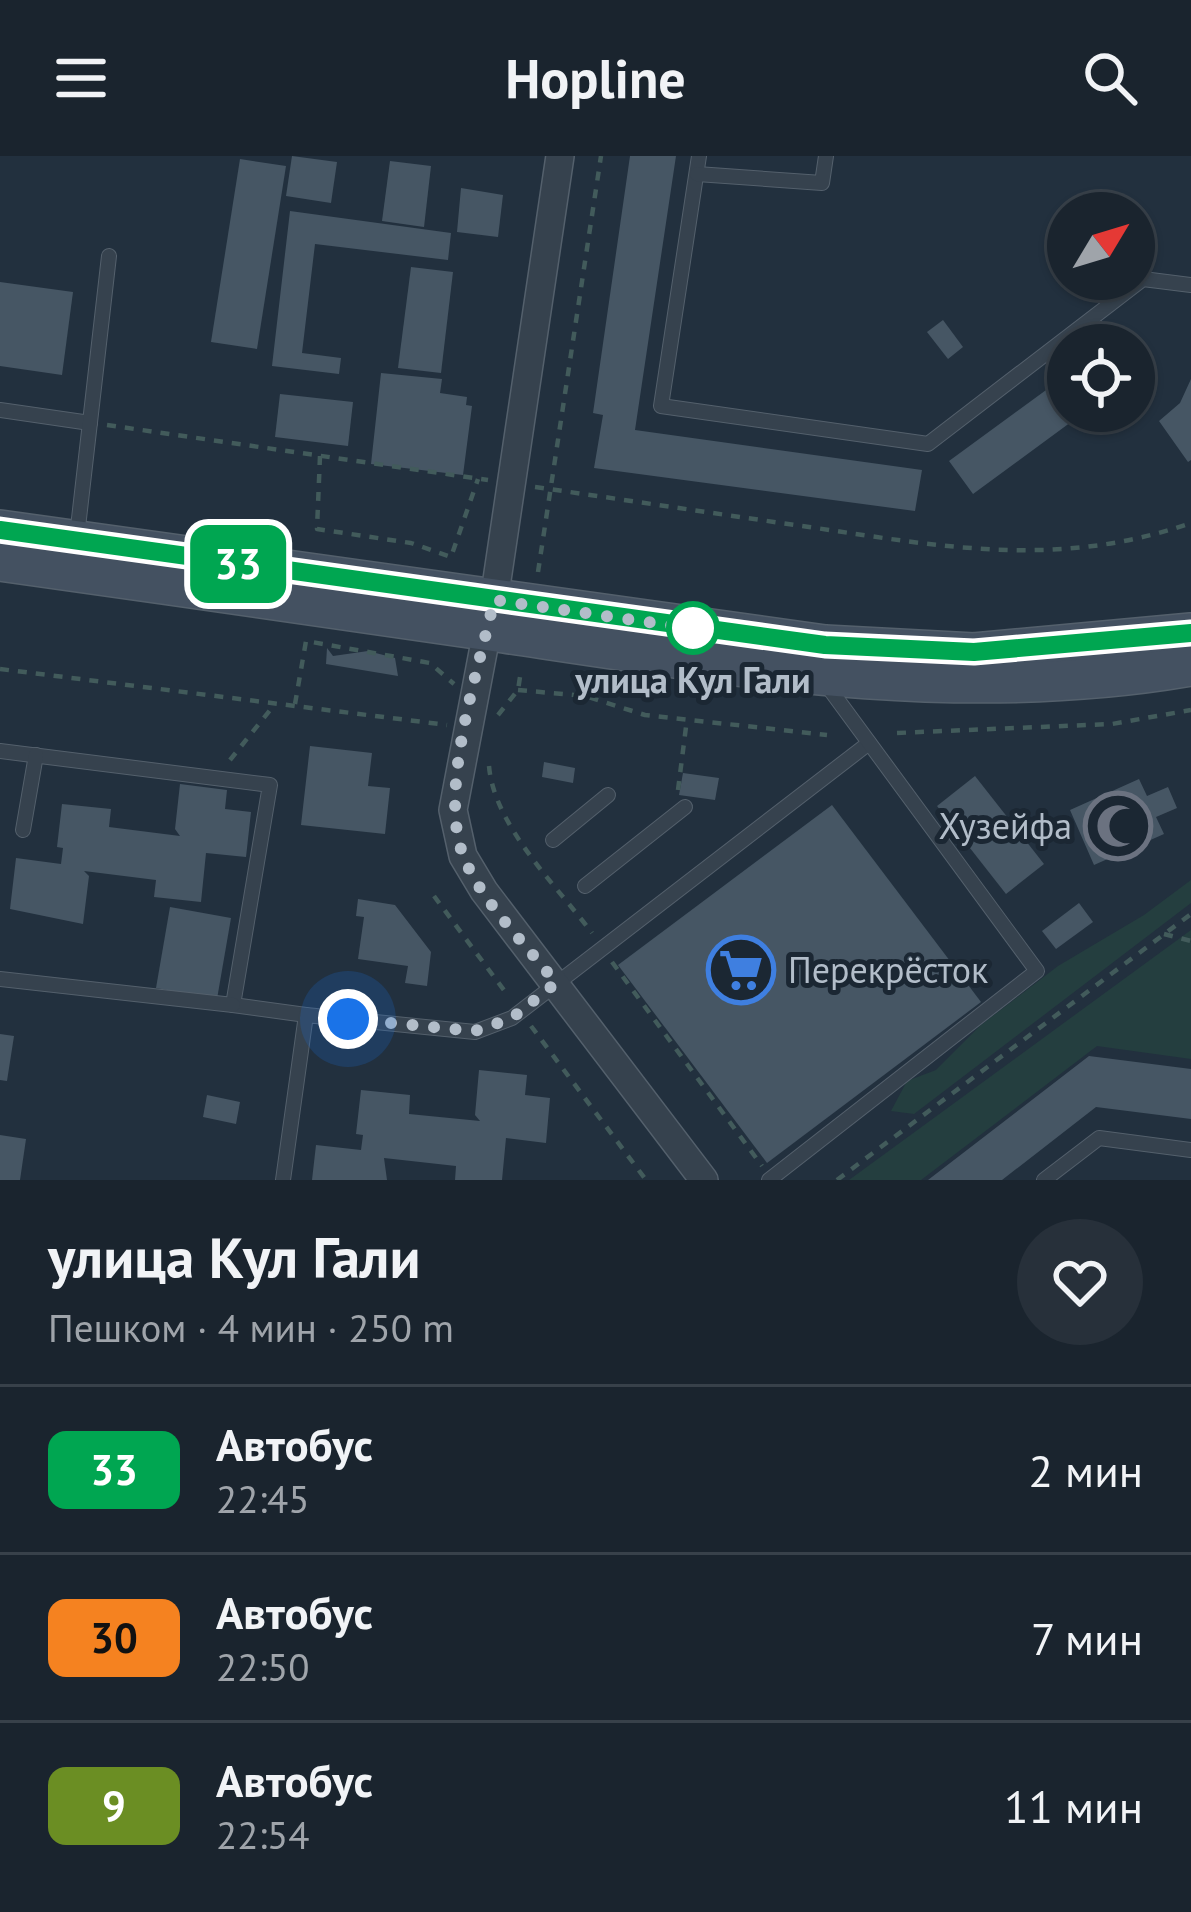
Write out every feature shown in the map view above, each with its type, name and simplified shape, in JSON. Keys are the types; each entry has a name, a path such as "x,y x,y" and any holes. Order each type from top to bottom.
{"main road":[{"path":"0,530 490,615 686,662 982,686 1109,680 1191,666"},
{"path":"0,561 490,615 825,645 952,652 1101,645 1191,633"}],"street":[{"path":"560,156 490,615 453,810 463,856 704,1180"}],"lane":[{"path":"699,156 662,406 928,444 1143,280 1191,285"},
{"path":"697,174 822,183 826,156"},
{"path":"76,541 110,256"},
{"path":"0,410 90,423"},
{"path":"769,1180 1037,971 819,675"},
{"path":"0,979 475,1031 520,1012 869,742"},
{"path":"0,751 270,785 233,1005"},
{"path":"23,830 36,755"},
{"path":"553,840 608,795"},
{"path":"586,886 681,807"},
{"path":"283,1180 306,1015"},
{"path":"1044,1180 1100,1138 1191,1150"}],"path":[{"path":"537,578 601,156"},
{"path":"90,423 980,552 1068,552 1138,541 1191,523"},
{"path":"320,456 316,529 411,543 451,557 478,479"},
{"path":"295,706 306,641 430,663"},
{"path":"0,669 458,726 469,718"},
{"path":"518,690 585,695 645,715 827,736"},
{"path":"212,778 275,704"},
{"path":"897,733 1112,724 1191,710"},
{"path":"681,807 687,718"},
{"path":"434,896 646,1180"},
{"path":"837,1180 1191,914"},
{"path":"1164,934 1191,941"}],"green space":[{"path":"1191,880 1191,903 914,1114 891,1111 907,1081 936,1070 981,1025 1058,966 1144,915"},
{"path":"1191,930 1191,1059 1097,1046 921,1180 849,1180"}],"building":[{"path":"292,156 337,162 331,203 286,196"},
{"path":"630,156 676,156 635,430 922,470 915,511 594,468 603,415 593,413"},
{"path":"240,159 286,166 257,349 211,342"},
{"path":"390,161 431,166 424,227 382,221"},
{"path":"461,188 503,195 498,237 457,232"},
{"path":"290,211 451,233 448,260 315,244 302,353 341,358 339,374 272,366"},
{"path":"411,267 453,272 441,373 398,368"},
{"path":"0,282 73,292 62,375 0,366"},
{"path":"943,320 963,347 948,359 927,332"},
{"path":"381,373 442,379 440,393 467,397 466,405 472,406 463,475 371,464"},
{"path":"1191,379 1188,462 1159,421 1180,403"},
{"path":"1047,389 1047,432 1057,432 973,494 949,461"},
{"path":"280,394 353,402 348,446 275,437"},
{"path":"327,648 333,656 368,651 395,658 398,676 326,664"},
{"path":"310,746 372,753 368,786 390,788 385,834 301,825"},
{"path":"544,762 575,768 573,783 542,777"},
{"path":"683,773 719,778 715,800 679,795"},
{"path":"975,776 1044,864 1006,894 937,806"},
{"name":"Хузейфа","path":"1139,779 1147,796 1168,787 1177,808 1156,817 1164,834 1094,865 1070,810"},
{"path":"180,784 227,790 225,809 251,812 246,857 206,853 201,902 154,897 156,880 84,871 89,876 83,924 10,909 16,858 61,864 63,848 57,847 62,804 111,809 109,827 180,836 175,829"},
{"path":"832,805 981,1002 767,1163 618,965"},
{"path":"358,899 395,905 431,952 427,986 405,983 408,966 358,959 364,917 356,916"},
{"path":"1079,903 1093,922 1056,949 1042,931"},
{"path":"170,907 231,918 217,999 156,988"},
{"path":"0,1034 14,1036 7,1081 0,1080"},
{"path":"1089,1056 1191,1069 1191,1119 1096,1107 1002,1180 928,1180"},
{"path":"479,1070 527,1075 525,1095 550,1098 546,1143 506,1138 502,1180 455,1180 456,1166 384,1158 387,1180 312,1180 316,1145 361,1150 363,1135 356,1134 361,1090 410,1095 409,1114 480,1121 475,1115"},
{"path":"207,1095 240,1102 236,1124 203,1117"},
{"path":"0,1135 26,1139 20,1180 0,1180"}],"bus line":[{"name":"33","path":"0,530 825,645 974,652 1101,645 1191,633"}],"place":[{"name":"улица Кул Гали","path":"693,628"},
{"name":"Хузейфа","path":"1118,826"},
{"name":"Перекрёсток","path":"741,970"}],"route":[{"path":"348,1019 475,1031 512,1018 556,983 484,891 463,856 453,810 494,600 704,630 693,628"}]}
